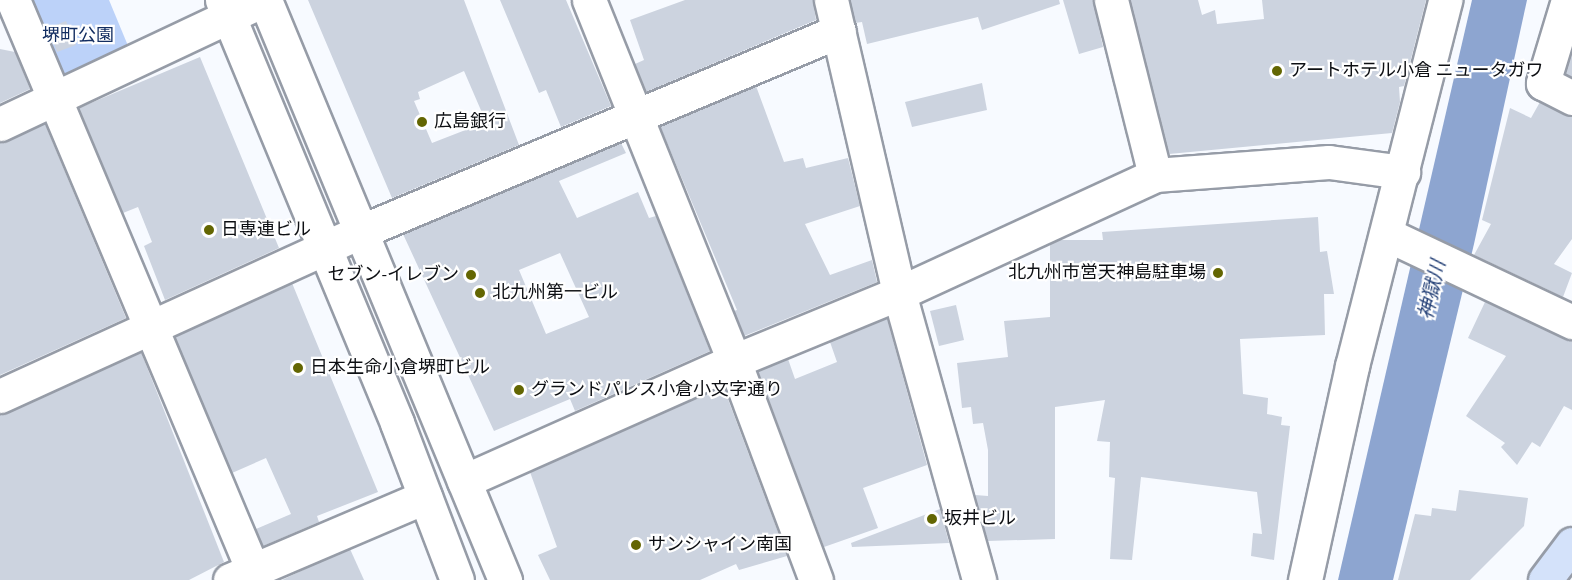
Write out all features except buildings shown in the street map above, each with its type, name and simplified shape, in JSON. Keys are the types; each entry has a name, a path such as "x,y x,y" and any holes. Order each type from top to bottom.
{"main road":[{"path":"1545,580 1572,544"}],"street":[{"path":"13,0 152,329 247,577 425,497"},
{"path":"0,124 55,101 225,9 265,0 505,580"},
{"path":"589,0 634,117 734,361 816,580"},
{"path":"831,0 899,293 979,580"},
{"path":"1111,0 1155,175"},
{"path":"1305,580 1352,366 1388,235 1444,0"},
{"path":"1568,0 1543,83 1572,98"},
{"path":"225,9 458,580"},
{"path":"0,396 152,329 362,231 839,31"},
{"path":"464,481 734,361 899,293 1155,175 1329,162 1403,172"},
{"path":"1388,235 1572,322"}],"green space":[{"name":"堺町公園","path":"23,0 109,0 131,53 60,87"}],"water":[{"name":"神獄川","path":"1472,0 1527,0 1474,244 1393,580 1338,580"}],"place":[{"name":"アートホテル小倉 ニュータガワ","path":"1277,71"},
{"name":"広島銀行","path":"422,122"},
{"name":"日専連ビル","path":"209,230"},
{"name":"北九州市営天神島駐車場","path":"1218,273"},
{"name":"セブン-イレブン","path":"471,275"},
{"name":"北九州第一ビル","path":"480,293"},
{"name":"日本生命小倉堺町ビル","path":"298,368"},
{"name":"グランドパレス小倉小文字通り","path":"519,390"},
{"name":"坂井ビル","path":"932,519"},
{"name":"サンシャイン南国","path":"636,545"}]}
